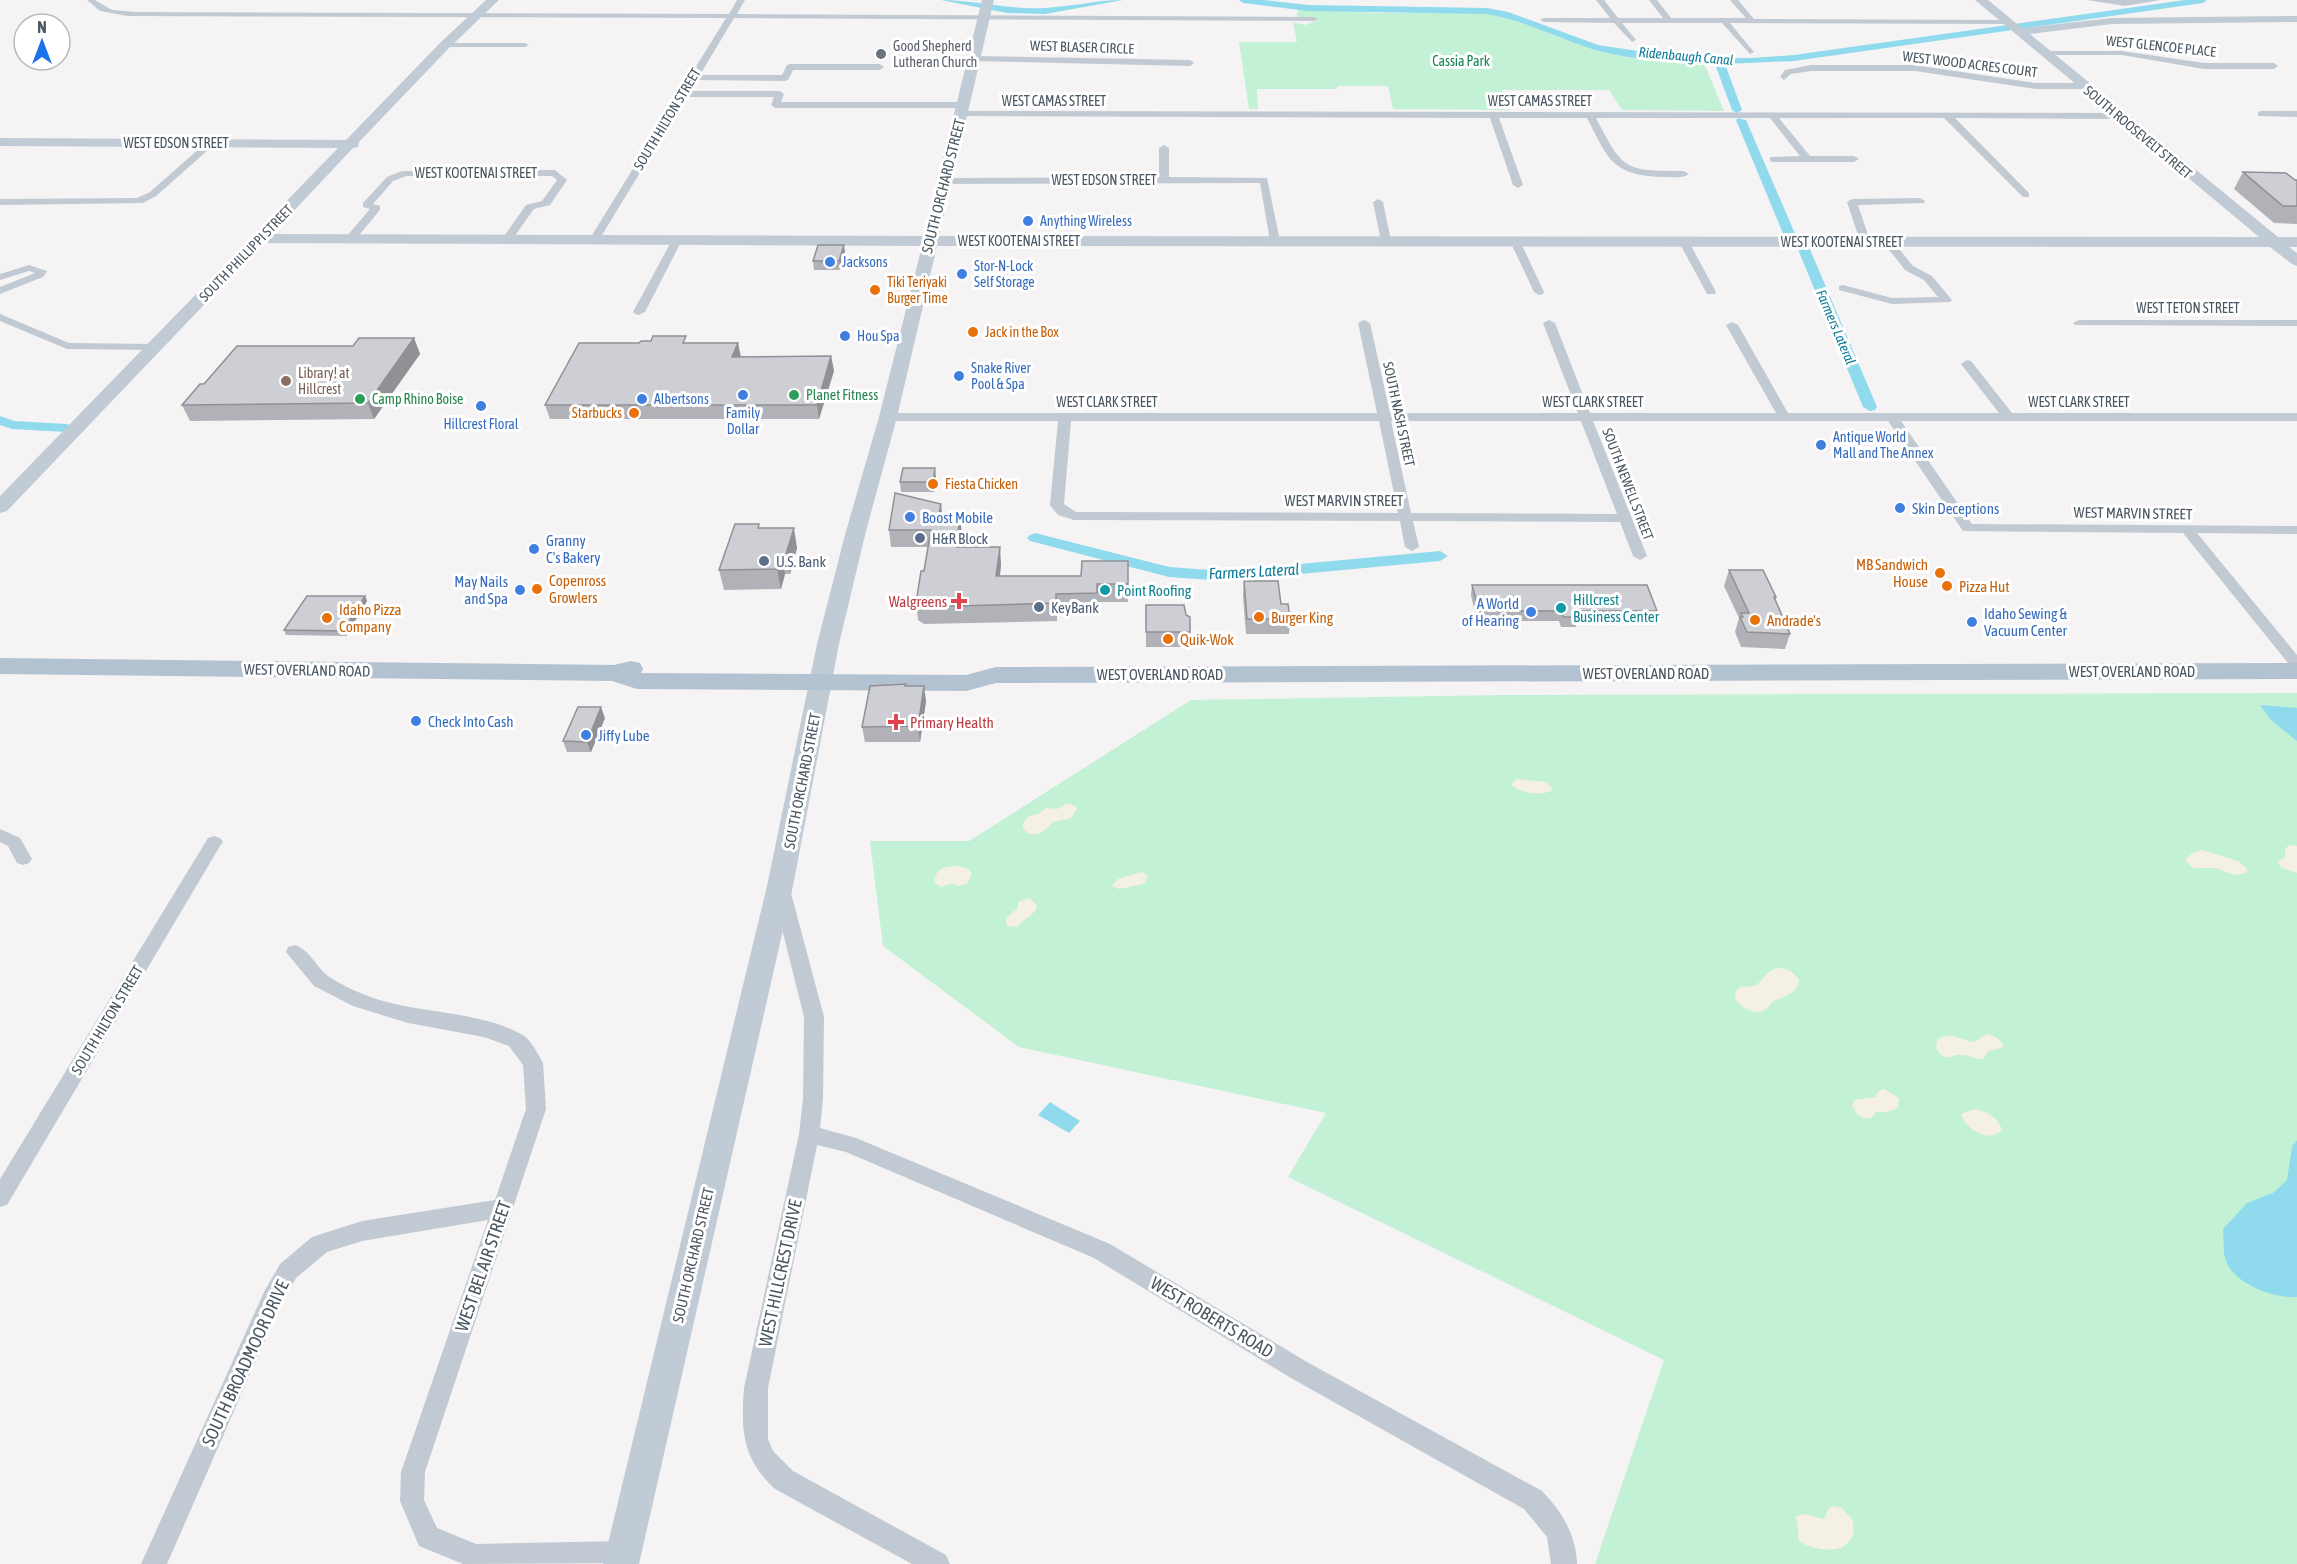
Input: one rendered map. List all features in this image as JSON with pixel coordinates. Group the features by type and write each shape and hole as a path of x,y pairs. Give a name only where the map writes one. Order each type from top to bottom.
{"main road":[{"name":"WEST OVERLAND ROAD","path":"0,666 614,673 637,681 822,675 966,683 996,675 2297,671"}],"street":[{"path":"91,0 94,5 109,12 227,15 731,15 986,9 1314,19"},
{"name":"SOUTH PHILLIPPI STREET","path":"0,507 353,144 446,45 493,0"},
{"name":"SOUTH HILTON STREET","path":"594,240 741,0"},
{"path":"1600,0 1613,21 1621,24 1632,40"},
{"path":"1653,0 1669,21"},
{"path":"1734,0 1752,21"},
{"name":"SOUTH ROOSEVELT STREET","path":"1981,0 2297,261"},
{"path":"2004,0 2017,0"},
{"path":"2091,0 2125,4 2157,0"},
{"path":"227,15 240,5"},
{"path":"109,12 117,6"},
{"path":"356,15 365,8"},
{"path":"577,15 584,8"},
{"name":"SOUTH ORCHARD STREET","path":"622,1559 780,886 822,675 848,560 888,417 986,9"},
{"path":"1544,20 1752,21 2013,27 2112,21 2297,19"},
{"path":"1724,21 1750,52"},
{"path":"446,45 525,45"},
{"name":"WEST GLENCOE PLACE","path":"2044,53 2122,53 2204,66 2274,66"},
{"name":"WEST BLASER CIRCLE","path":"974,59 1190,63"},
{"path":"692,77 785,78 790,67 880,67"},
{"name":"WEST WOOD ACRES COURT","path":"1784,76 1788,72 1812,68 1915,68 2035,86 2083,86"},
{"name":"WEST CAMAS STREET","path":"682,94 780,94 775,105 962,110 1774,117 2119,116"},
{"path":"2261,114 2297,114"},
{"path":"1493,115 1518,185"},
{"path":"1590,115 1614,159 1628,168 1658,174 1684,174"},
{"path":"1946,116 2026,195"},
{"path":"1774,117 1807,159"},
{"name":"WEST EDSON STREET","path":"0,142 353,144"},
{"path":"0,202 139,201 153,194 211,143"},
{"path":"1164,148 1164,180"},
{"path":"1773,159 1854,159"},
{"name":"WEST KOOTENAI STREET","path":"351,238 376,208 367,205 390,178 405,173 555,173 562,180 546,203 530,207 507,239"},
{"name":"WEST EDSON STREET","path":"944,180 1263,180 1275,241"},
{"path":"1868,242 1863,235 1852,202 1920,201"},
{"path":"1378,202 1386,241"},
{"name":"WEST KOOTENAI STREET","path":"261,238 2297,242"},
{"path":"639,312 677,240"},
{"path":"1515,241 1539,292"},
{"path":"1684,242 1711,291"},
{"path":"1843,288 1892,301 1946,300 1928,278 1909,268 1888,242"},
{"path":"0,277 29,268 42,271 39,275 0,291"},
{"path":"0,317 67,346 155,347"},
{"name":"SOUTH NASH STREET","path":"1364,323 1412,547"},
{"name":"SOUTH NEWELL STREET","path":"1549,323 1640,556"},
{"name":"WEST TETON STREET","path":"2079,323 2297,323"},
{"path":"1732,325 1784,417"},
{"path":"1967,364 2008,417"},
{"name":"WEST CLARK STREET","path":"888,417 2297,417"},
{"name":"WEST MARVIN STREET","path":"1065,417 1057,505 1063,512 1074,516 1625,518"},
{"name":"WEST MARVIN STREET","path":"1892,417 1968,528 2297,530"},
{"path":"2187,530 2297,665"},
{"path":"0,835 14,842 23,859"},
{"name":"SOUTH HILTON STREET","path":"0,1198 214,842"},
{"name":"WEST HILLCREST DRIVE","path":"780,886 814,1017 813,1099 809,1134 756,1388 753,1419 757,1444 767,1466 784,1480 937,1564"},
{"name":"WEST BEL AIR STREET","path":"295,952 321,981 360,1001 408,1015 485,1029 516,1040 534,1064 536,1109 413,1472 412,1501 428,1537 476,1557 622,1559"},
{"name":"WEST ROBERTS ROAD","path":"809,1134 849,1143 1102,1251 1299,1370 1533,1500 1553,1520 1565,1549 1564,1564"},
{"name":"SOUTH BROADMOOR DRIVE","path":"154,1564 272,1299 288,1271 320,1244 362,1231 502,1208"}],"green space":[{"name":"Cassia Park","path":"1298,8 1375,13 1489,13 1619,55 1703,61 1724,111 1622,110 1609,90 1501,90 1509,110 1393,109 1388,86 1337,86 1337,89 1257,89 1258,109 1249,109 1239,42 1297,42 1293,22 1305,25 1316,21 1297,17"},
{"path":"2297,693 2297,1564 1595,1564 1664,1360 1288,1177 1326,1113 1019,1047 883,946 870,841 969,841 1191,700 1502,695"}],"sand":[{"path":"1517,779 1546,782 1552,788 1547,793 1518,790 1511,784"},
{"path":"1066,804 1077,808 1071,818 1053,822 1038,834 1029,834 1023,829 1023,823 1029,816 1039,814 1046,808 1057,809"},
{"path":"2289,845 2297,846 2297,873 2282,868 2277,862 2285,857 2285,849"},
{"path":"2202,850 2238,861 2248,870 2246,873 2234,875 2216,868 2194,868 2186,862 2186,859 2194,852"},
{"path":"957,866 967,868 972,874 967,884 958,886 953,883 941,887 935,883 938,871"},
{"path":"1142,872 1148,876 1144,884 1119,889 1112,886 1118,879"},
{"path":"1030,898 1037,906 1033,913 1017,927 1007,926 1006,920 1018,908 1018,902"},
{"path":"1777,968 1790,971 1799,980 1793,991 1759,1012 1747,1009 1736,1001 1735,992 1740,987 1756,986 1770,971"},
{"path":"1988,1034 1996,1037 2003,1044 2002,1048 1988,1051 1983,1059 1963,1055 1946,1057 1936,1048 1937,1040 1942,1037 1951,1036 1974,1042"},
{"path":"1884,1089 1899,1098 1898,1108 1887,1112 1876,1112 1871,1118 1866,1119 1858,1115 1852,1106 1855,1100 1875,1097 1880,1090"},
{"path":"1974,1109 1991,1115 2002,1129 1992,1136 1973,1130 1963,1120 1961,1114"},
{"path":"1833,1506 1842,1508 1852,1519 1851,1540 1837,1549 1828,1550 1808,1546 1799,1541 1796,1516 1805,1514 1824,1519 1829,1508"}],"water":[{"path":"2260,705 2297,708 2297,741 2271,720"},
{"path":"1050,1102 1080,1121 1069,1133 1038,1115"},
{"path":"2297,1140 2297,1297 2288,1297 2255,1288 2236,1275 2225,1258 2223,1229 2247,1203 2273,1193 2287,1180 2292,1147"}],"building":[{"path":"2243,172 2286,173 2297,180 2297,206 2283,206"},
{"path":"818,245 844,245 839,261 813,261"},
{"path":"653,336 686,336 683,343 738,343 732,357 831,356 817,405 545,405 579,343 639,343 651,341"},
{"path":"359,338 414,338 368,403 182,405 237,346 353,346"},
{"path":"903,468 935,468 933,482 900,482"},
{"path":"895,493 941,504 938,518 960,517 956,547 1000,547 996,576 1081,576 1082,561 1128,561 1128,584 1097,584 1097,593 1056,594 1056,603 921,607 916,603 931,530 889,530"},
{"path":"735,524 759,524 758,528 794,528 786,554 781,554 777,569 719,570"},
{"path":"1729,570 1763,570 1790,634 1747,632 1740,617 1743,617 1741,613 1749,613"},
{"path":"1244,581 1278,581 1281,604 1288,604 1290,619 1247,619"},
{"name":"Hillcrest Business Center","path":"1472,585 1647,585 1657,611 1576,611 1578,617 1563,617 1562,611 1479,611"},
{"name":"Idaho Pizza Company","path":"307,596 365,596 343,631 284,630"},
{"path":"1146,605 1184,605 1186,615 1190,617 1190,632 1146,632"},
{"path":"906,684 905,686 924,686 918,726 862,727 870,686"},
{"path":"578,707 601,707 587,742 563,741"}],"waterway":[{"name":"Ridenbaugh Canal","path":"945,0 1007,10 1045,11 1119,0"},
{"name":"Ridenbaugh Canal","path":"1243,0 1308,8 1487,11 1505,14 1596,47 1638,54 1719,61"},
{"name":"Ridenbaugh Canal","path":"1719,61 1794,58 2203,0"},
{"name":"Farmers Lateral","path":"1719,61 1737,110"},
{"name":"Farmers Lateral","path":"1741,120 1790,236"},
{"name":"Farmers Lateral","path":"1803,247 1870,407"},
{"name":"Farmers Lateral","path":"0,420 12,425 67,428"},
{"name":"Farmers Lateral","path":"1035,538 1169,572 1224,576 1440,556"}],"place":[{"name":"Good Shepherd Lutheran Church","path":"881,54"},
{"name":"Anything Wireless","path":"1028,221"},
{"name":"Jacksons","path":"830,262"},
{"name":"Stor-N-Lock Self Storage","path":"962,274"},
{"name":"Tiki Teriyaki Burger Time","path":"875,290"},
{"name":"Jack in the Box","path":"973,332"},
{"name":"Hou Spa","path":"845,336"},
{"name":"Snake River Pool & Spa","path":"959,376"},
{"name":"Library! at Hillcrest","path":"286,381"},
{"name":"Family Dollar","path":"743,395"},
{"name":"Planet Fitness","path":"794,395"},
{"name":"Camp Rhino Boise","path":"360,399"},
{"name":"Albertsons","path":"642,399"},
{"name":"Hillcrest Floral","path":"481,406"},
{"name":"Starbucks","path":"634,413"},
{"name":"Antique World Mall and The Annex","path":"1821,445"},
{"name":"Fiesta Chicken","path":"933,484"},
{"name":"Skin Deceptions","path":"1900,508"},
{"name":"Boost Mobile","path":"910,517"},
{"name":"H&R Block","path":"920,538"},
{"name":"Granny C's Bakery","path":"534,549"},
{"name":"U.S. Bank","path":"764,561"},
{"name":"MB Sandwich House","path":"1940,573"},
{"name":"Pizza Hut","path":"1947,586"},
{"name":"Copenross Growlers","path":"537,589"},
{"name":"May Nails and Spa","path":"520,590"},
{"name":"Point Roofing","path":"1105,590"},
{"name":"Walgreens","path":"959,601"},
{"name":"KeyBank","path":"1039,607"},
{"name":"Hillcrest Business Center","path":"1561,608"},
{"name":"A World of Hearing","path":"1531,612"},
{"name":"Burger King","path":"1259,617"},
{"name":"Idaho Pizza Company","path":"327,618"},
{"name":"Andrade's","path":"1755,620"},
{"name":"Idaho Sewing & Vacuum Center","path":"1972,622"},
{"name":"Quik-Wok","path":"1168,639"},
{"name":"Check Into Cash","path":"416,721"},
{"name":"Primary Health","path":"896,722"},
{"name":"Jiffy Lube","path":"586,735"}]}
